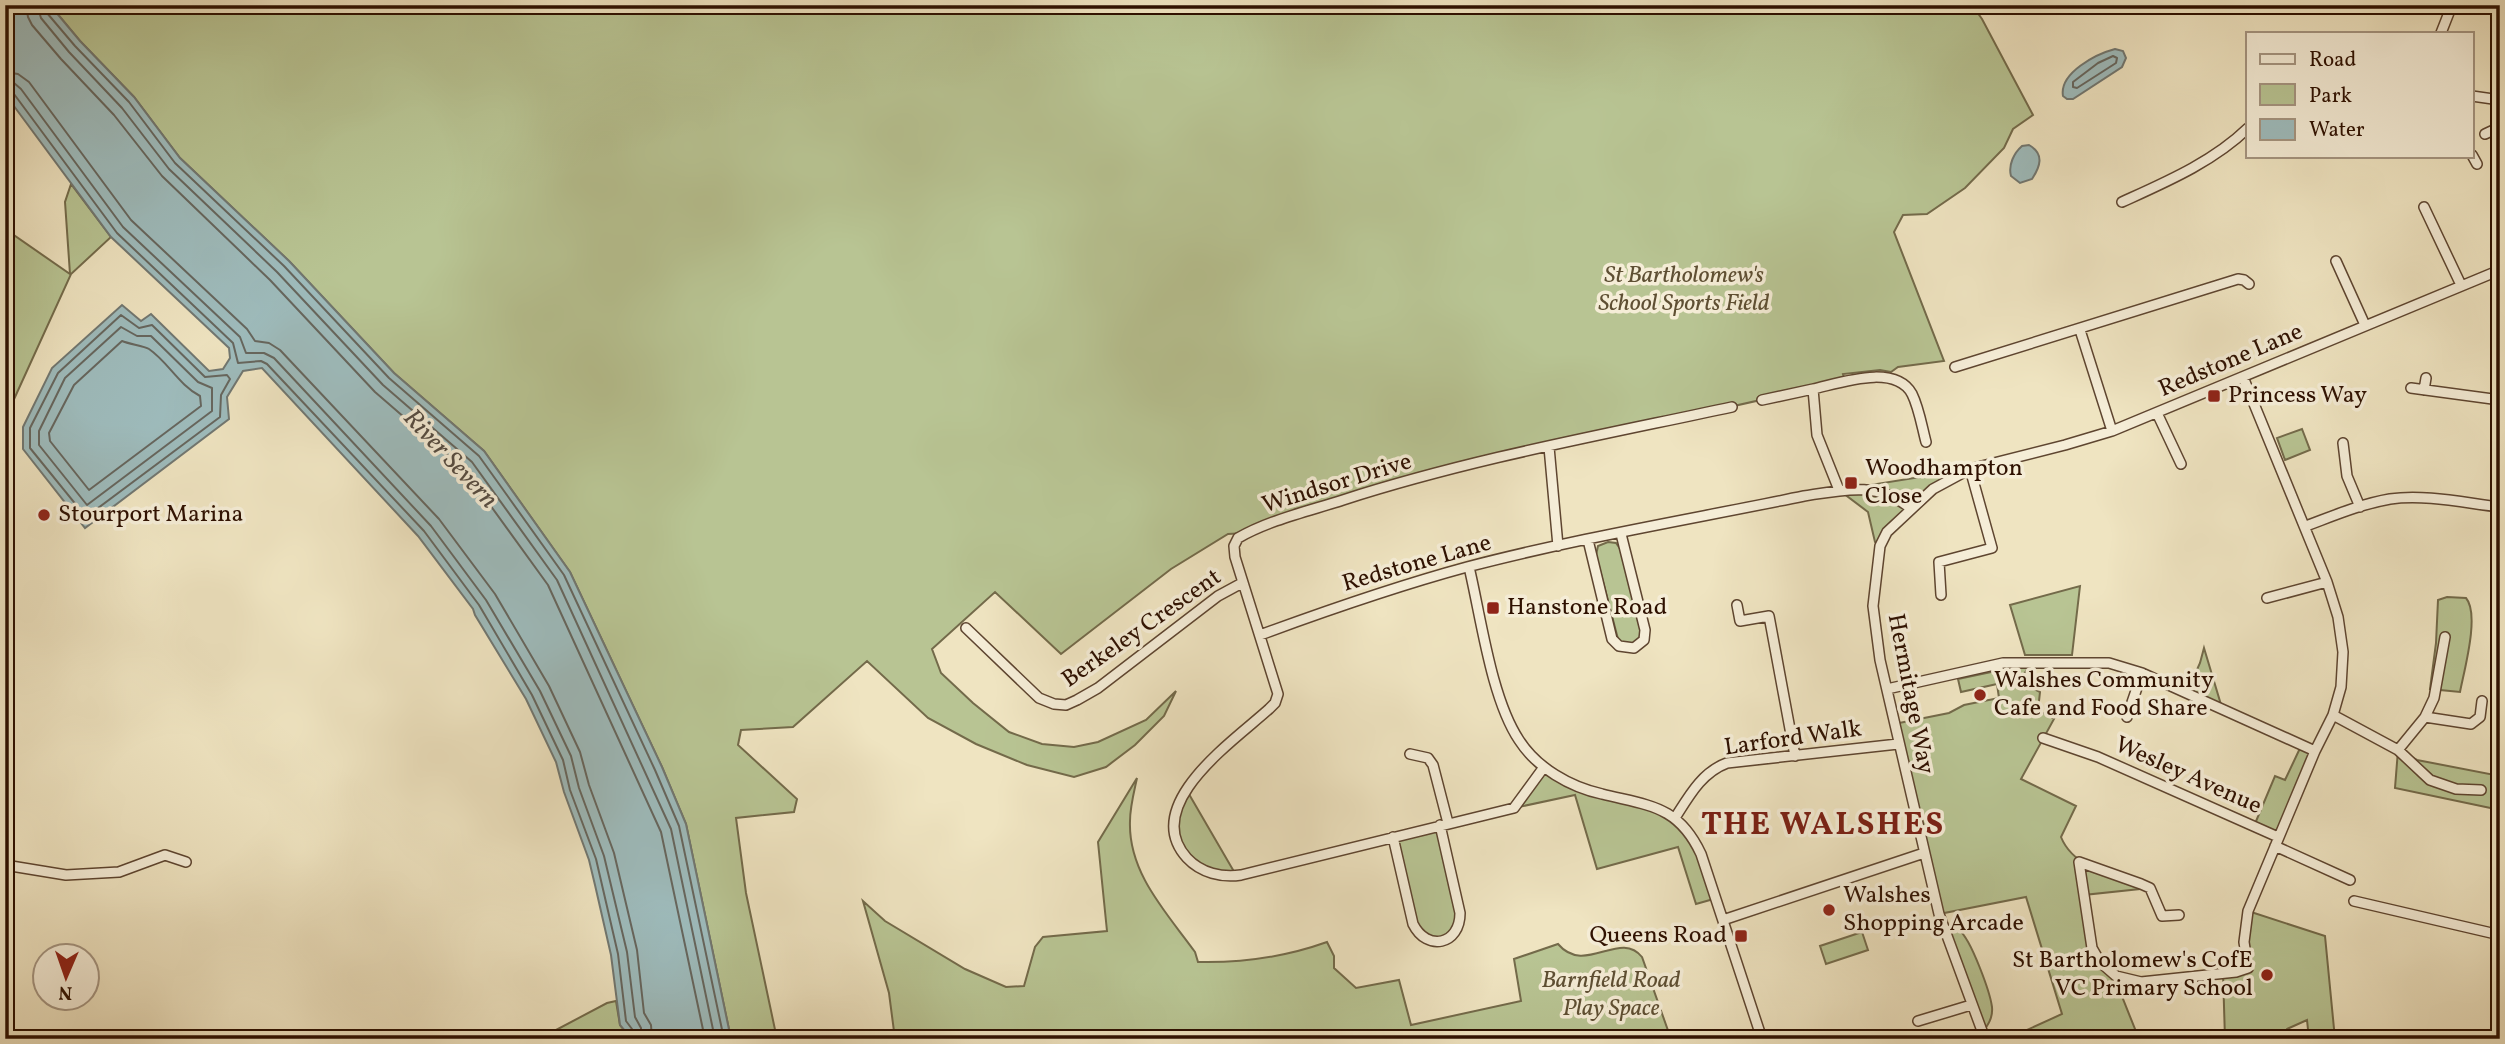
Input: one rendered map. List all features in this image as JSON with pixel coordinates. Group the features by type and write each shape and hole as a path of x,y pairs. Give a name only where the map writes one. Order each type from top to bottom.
{"street":[{"path":"2441,32 2452,5"},
{"path":"2474,100 2500,100"},
{"path":"2485,134 2500,127"},
{"path":"2122,202 2172,180 2230,145 2246,130"},
{"path":"2474,158 2477,164"},
{"path":"2424,207 2461,285"},
{"path":"2336,261 2365,325"},
{"name":"Redstone Lane","path":"1970,468 2066,446 2112,431 2500,270"},
{"path":"1955,366 2080,330 2238,279 2249,284"},
{"path":"2080,330 2112,431"},
{"path":"2179,915 2162,916 2150,888 2079,862 2092,948 2100,962 2116,976 2141,982 2236,972 2248,968 2244,942 2248,911 2315,751 2333,715 2341,687 2343,652 2338,617 2306,526 2244,377"},
{"path":"1762,400 1861,378 1894,378 1906,385 1913,396 1926,442"},
{"path":"2424,390 2426,378"},
{"path":"1813,388 1817,435 1839,490"},
{"path":"2411,388 2500,400"},
{"name":"Windsor Drive","path":"1393,837 1237,876 1208,872 1186,857 1174,832 1175,817 1186,789 1200,772 1269,709 1278,694 1235,557 1234,545 1238,538 1383,487 1732,407"},
{"path":"2157,413 2181,464"},
{"path":"2343,443 2347,476 2360,507"},
{"path":"1549,447 1558,546"},
{"path":"1941,595 1939,562 1992,548 1970,468"},
{"name":"Hermitage Way","path":"1970,468 1933,489 1910,508 1882,540 1873,606 1898,744 1939,914 1984,1039"},
{"name":"Redstone Lane","path":"1260,635 1379,593 1469,567 1558,546 1839,490 1875,490 1901,500 1910,508"},
{"path":"2306,526 2392,499 2500,508"},
{"path":"1588,540 1612,639 1619,646 1634,648 1644,640 1645,630 1621,534"},
{"path":"1469,567 1500,703 1518,740 1544,767 1576,786 1603,795 1642,802 1675,818 1687,829 1701,854 1762,1039"},
{"path":"2267,598 2327,582"},
{"name":"Berkeley Crescent","path":"966,628 1039,698 1066,705 1098,688 1218,596 1242,583"},
{"path":"1737,604 1740,621 1769,616 1794,756"},
{"path":"2398,750 2425,717 2434,698 2445,637"},
{"path":"1887,689 2003,663 2109,663 2142,673 2315,751"},
{"path":"2127,717 2142,673"},
{"path":"2425,717 2471,724 2480,718 2482,701"},
{"path":"2333,715 2398,750 2430,780 2456,789 2481,790"},
{"name":"Wesley Avenue","path":"2043,738 2098,757 2276,841 2350,880"},
{"name":"Larford Walk","path":"1675,818 1698,784 1719,766 1739,760 1898,744"},
{"path":"1410,754 1428,758 1433,765 1444,824 1460,913 1460,924 1454,935 1443,941 1430,941 1419,936 1413,924 1393,837 1444,824 1514,808 1544,767"},
{"path":"1723,920 1924,853"},
{"path":"5,865 66,875 119,872 165,855 186,862"},
{"path":"2354,901 2500,935"},
{"path":"1918,1021 1971,1005"}],"green space":[{"name":"St Bartholomew's School Sports Field","path":"50,5 1972,5 2033,115 2013,129 2004,148 1965,188 1927,214 1903,215 1894,232 1944,361 1898,367 1891,372 1880,370 1843,374 1845,381 1445,471 1246,533 1228,534 1171,569 1061,654 995,592 932,649 941,673 973,703 1009,732 1042,744 1074,747 1098,742 1146,720 1176,691 1164,716 1135,745 1106,767 1074,777 1027,765 976,744 928,718 867,661 793,727 741,730 738,745 797,799 794,812 736,818 746,893 777,1039 731,1039 686,824 570,572 484,451 394,373 289,261 180,158 134,97 80,41"},
{"path":"71,184 111,237 71,274 5,419 5,229 70,274 65,202"},
{"path":"2302,429 2310,450 2285,460 2277,438"},
{"path":"1970,469 1933,489 1880,546 1875,542 1868,512 1839,490"},
{"path":"1608,542 1616,543 1621,550 1641,631 1639,640 1631,645 1622,644 1618,639 1596,555 1598,546"},
{"path":"2080,586 2072,655 2025,655 2010,605"},
{"path":"2447,597 2466,598 2472,616 2470,643 2460,692 2430,689 2438,600"},
{"path":"2204,648 2222,708 2187,692"},
{"path":"2029,667 2019,681 2040,692 2038,710 2054,719 2021,779 2076,806 2061,837 2076,857 2099,871 2150,888 2084,895 2092,948 2117,984 2139,1039 2007,1039 2062,1014 2026,897 1939,914 1894,724 1949,713 1964,705 1999,698 1997,684 1961,692 1958,679"},
{"path":"2302,744 2315,751 2278,837 2254,826 2275,776 2285,780"},
{"path":"2398,750 2417,760 2500,776 2500,810 2395,788"},
{"path":"1544,767 1560,778 1642,802 1687,829 1717,898 1696,904 1678,847 1597,869 1575,795 1514,808"},
{"name":"Barnfield Road Play Space","path":"1137,778 1130,821 1135,858 1151,891 1195,952 1198,962 1263,958 1327,942 1334,956 1334,968 1356,988 1399,980 1411,1025 1521,1001 1514,959 1558,944 1568,953 1579,956 1623,948 1633,950 1642,957 1671,1039 895,1039 889,993 863,901 885,921 965,969 1006,987 1024,986 1035,947 1043,937 1107,931 1098,842"},
{"path":"1186,789 1236,875 1208,872 1179,845 1175,817"},
{"path":"1440,825 1460,924 1443,941 1419,936 1393,837"},
{"name":"St Bartholomew's CofE VC Primary School","path":"2248,911 2325,936 2335,1039 2309,1039 2307,1020 2287,1029 2288,1039 2225,1039 2223,973 2248,968"},
{"path":"1943,925 1956,928 1964,935 1984,978 1992,1011 1990,1021 1982,1033"},
{"path":"1862,932 1868,950 1826,964 1820,946"},
{"path":"616,1001 620,1025 626,1032 626,1039 539,1039 607,1003"}],"water":[{"name":"River Severn","path":"5,5 50,5 80,41 134,97 180,158 289,261 394,373 484,451 570,572 686,824 731,1039 626,1039 626,1032 620,1025 611,955 589,860 556,762 526,699 473,609 418,536 262,368 243,371 227,397 229,419 85,528 23,449 23,427 52,368 122,305 141,321 151,314 209,371 223,369 230,358 229,348 111,237 5,94"},
{"path":"2115,49 2123,51 2126,58 2122,67 2073,99 2063,96 2063,88 2073,72 2098,55"},
{"path":"2029,145 2037,152 2040,161 2032,179 2020,183 2011,176 2011,164 2019,149"}],"place":[{"name":"Princess Way","path":"2214,396"},
{"name":"Woodhampton Close","path":"1851,483"},
{"name":"Stourport Marina","path":"44,515"},
{"name":"Hanstone Road","path":"1493,608"},
{"name":"Walshes Community Cafe and Food Share","path":"1980,695"},
{"name":"Walshes Shopping Arcade","path":"1829,910"},
{"name":"Queens Road","path":"1741,936"},
{"name":"St Bartholomew's CofE VC Primary School","path":"2267,975"}],"district":[{"name":"THE WALSHES","path":"1823,826"}]}
